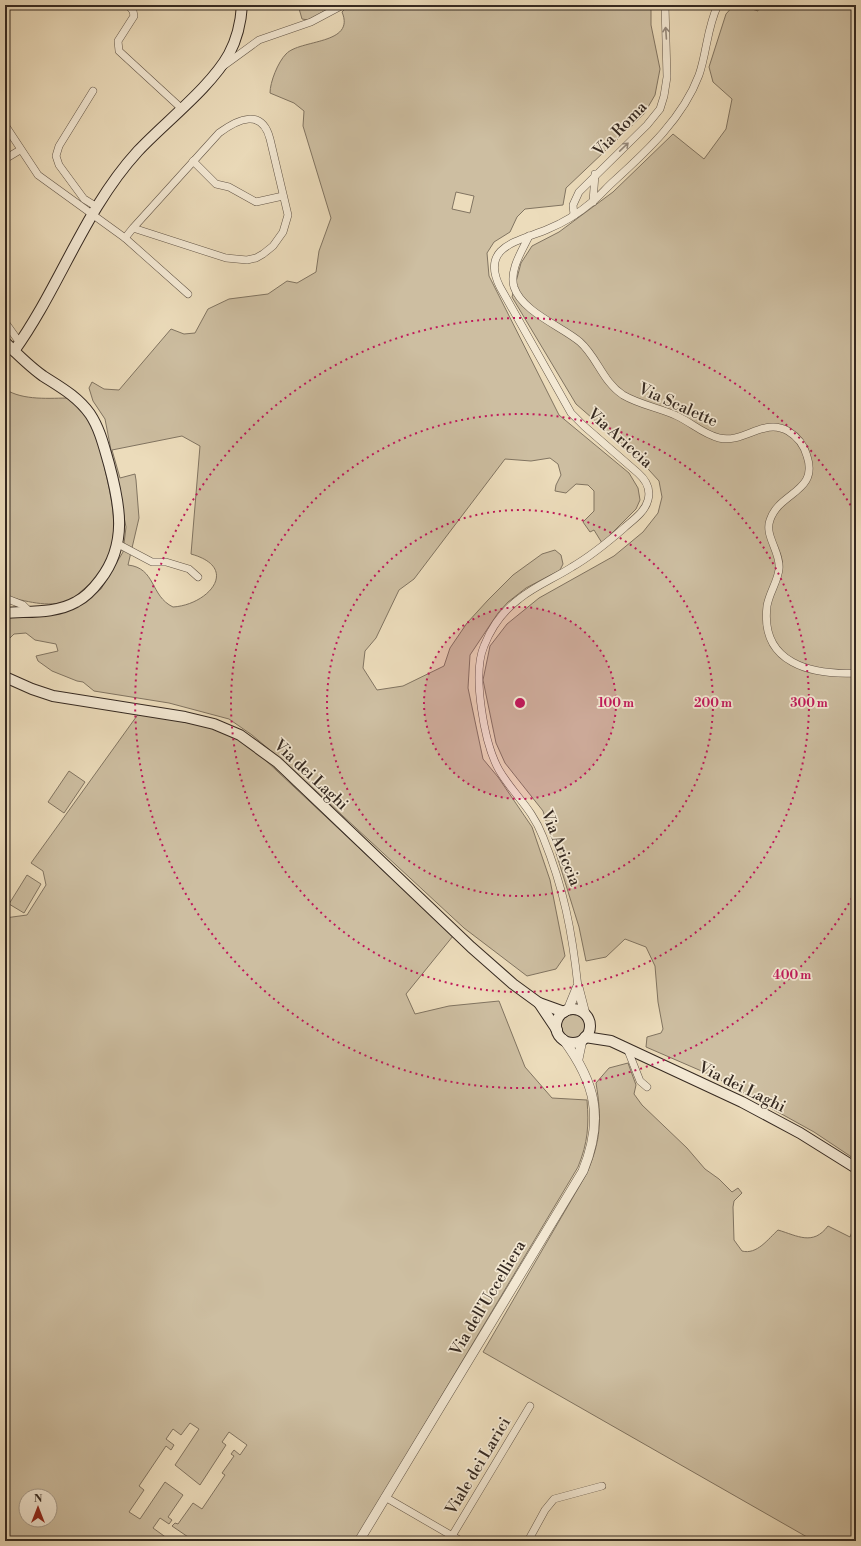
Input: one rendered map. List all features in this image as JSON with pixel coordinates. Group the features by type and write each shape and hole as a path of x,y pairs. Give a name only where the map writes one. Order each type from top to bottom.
{"main road":[{"path":"17,347 55,284 95,210 116,179 137,152 216,72 228,56 235,40 240,22 242,5"},
{"path":"5,342 17,347 36,370 76,398 95,422 103,442 114,486 119,521 118,544 114,558 109,568 92,590 82,599 59,608 29,612 5,613"},
{"name":"Via dei Laghi","path":"5,677 32,689 53,696 185,717 221,726 244,737 282,766 492,966 540,1004 566,1011"},
{"name":"Via dei Laghi","path":"540,1004 557,1030"},
{"path":"576,1010 587,1017 590,1029 584,1039 572,1042 563,1039 557,1030 558,1018 566,1011 576,1010"},
{"name":"Via dei Laghi","path":"587,1017 611,1041"},
{"name":"Via dei Laghi","path":"584,1039 611,1041 628,1048 774,1119 856,1168"}],"street":[{"path":"128,5 134,11 134,16 118,41 119,51 181,108"},
{"path":"216,72 259,40 311,22 344,5"},
{"name":"Via Roma","path":"574,215 573,204 576,196 595,174 647,125 658,112 662,103 667,72 665,5"},
{"name":"Via Ariccia","path":"587,1017 578,987 570,920 562,890 544,838 529,809 500,772 491,750 480,690 479,664 486,642 507,609 523,596 579,563 608,542 641,512 647,502 649,493 647,484 638,473 584,426 568,409 497,282 495,266 499,252 511,242 552,227 574,215 593,202 654,142 688,99 701,68 711,20 718,5"},
{"path":"93,91 59,146 56,156 59,165 84,199 188,294"},
{"path":"125,238 133,228 193,161 222,130 239,120 247,118 262,124 269,136 288,215 283,232 273,246 256,258 246,260 226,258 133,228"},
{"path":"5,125 20,150 38,175 95,210"},
{"path":"5,159 20,150"},
{"path":"193,161 216,184 229,187 256,202 283,196"},
{"path":"595,174 601,182 612,183"},
{"path":"593,202 595,174"},
{"name":"Via Scalette","path":"529,236 514,274 514,284 517,292 546,321 581,343 608,380 620,393 634,400 678,416 703,432 720,438 736,438 773,426 786,430 800,440 809,462 809,476 802,486 777,508 769,522 770,535 779,566 767,605 769,631 781,653 796,665 816,671 856,674"},
{"path":"5,322 17,347"},
{"path":"118,544 152,562 166,562 189,568 198,578"},
{"path":"5,598 23,605 29,612"},
{"path":"566,1011 578,987"},
{"name":"Via dell'Uccelliera","path":"360,1541 385,1496 583,1170 592,1149 595,1127 594,1099 578,1059 563,1039"},
{"path":"578,1059 584,1039"},
{"path":"628,1048 640,1081 647,1087"},
{"name":"Viale dei Larici","path":"451,1538 530,1406"},
{"path":"528,1541 545,1510 554,1499 602,1486"},
{"path":"385,1496 451,1538 461,1541"}],"shaded area":[{"path":"298,5 336,5 308,20 302,19"},
{"path":"349,5 651,5 651,25 660,69 655,95 644,114 566,188 563,205 525,209 517,217 510,232 494,242 487,253 489,276 559,415 629,473 638,488 640,500 636,509 602,543 594,530 590,532 583,522 594,511 594,491 588,485 576,484 566,493 555,491 561,475 558,464 550,458 531,461 505,459 414,579 399,590 376,638 365,651 363,668 377,690 403,686 444,666 450,648 467,623 513,575 542,554 555,550 561,555 563,564 560,570 526,588 508,602 498,613 470,655 468,688 483,759 498,777 532,827 550,880 565,956 556,969 527,976 464,928 289,766 252,735 229,719 169,703 94,691 83,682 52,671 38,661 36,656 58,651 56,644 35,640 26,633 14,634 5,643 5,617 82,603 101,589 123,552 126,527 105,419 93,401 89,388 92,382 104,389 119,390 171,329 184,334 195,333 208,309 229,299 268,294 287,281 297,283 316,272 319,251 331,218 303,126 304,111 294,103 270,93 270,88 277,67 286,54 293,49 334,36 341,30 344,23 342,12","holes":["456,192 474,196 470,213 452,209","182,436 200,446 191,554 206,560 214,568 217,576 214,585 198,600 186,605 173,607 160,596 144,571 137,567 128,565 139,518 136,480 135,474 120,478 112,450"]},
{"path":"734,5 740,5 758,11 758,5 856,5 856,1160 814,1132 713,1076 646,1047 647,1037 661,1033 663,1029 658,1002 655,966 646,947 625,939 606,957 586,961 579,927 543,811 505,763 496,743 483,680 490,646 507,624 539,598 614,556 643,532 658,513 662,497 659,481 639,459 576,404 512,297 521,263 532,246 559,232 613,192 673,134 704,159 726,129 732,99 713,82 709,67 726,14"},
{"path":"5,389 12,393 28,397 71,398 88,416 94,427 100,446 113,515 114,531 112,546 107,561 98,575 77,595 68,601 45,604 28,602 5,596"},
{"path":"139,713 219,729 240,739 261,756 453,936 406,994 415,1014 449,1006 499,1001 525,1067 552,1098 587,1100 587,1134 584,1150 578,1167 355,1541 189,1541 191,1539 172,1526 175,1523 178,1524 193,1503 202,1509 225,1475 222,1473 234,1456 231,1454 234,1450 240,1455 247,1445 229,1432 222,1442 226,1445 200,1485 175,1465 199,1429 190,1423 181,1435 173,1429 166,1439 174,1445 171,1450 166,1446 139,1486 144,1490 129,1512 140,1519 165,1482 183,1495 168,1517 172,1520 169,1524 160,1518 153,1528 171,1541 5,1541 5,918 27,915 46,885 43,871 31,863"},
{"path":"69,771 85,782 64,813 48,802"},
{"path":"27,875 41,884 24,913 9,904"},
{"path":"573,1013 582,1017 586,1026 582,1035 573,1039 564,1035 560,1026 564,1017"},
{"path":"628,1063 636,1085 634,1094 642,1105 687,1148 705,1169 719,1179 732,1192 738,1188 742,1193 734,1201 733,1207 734,1240 742,1251 753,1251 766,1242 778,1230 799,1237 811,1238 817,1236 828,1226 850,1237 856,1221 856,1541 814,1541 483,1352 587,1173 598,1140 599,1108 596,1083 609,1068"}]}
